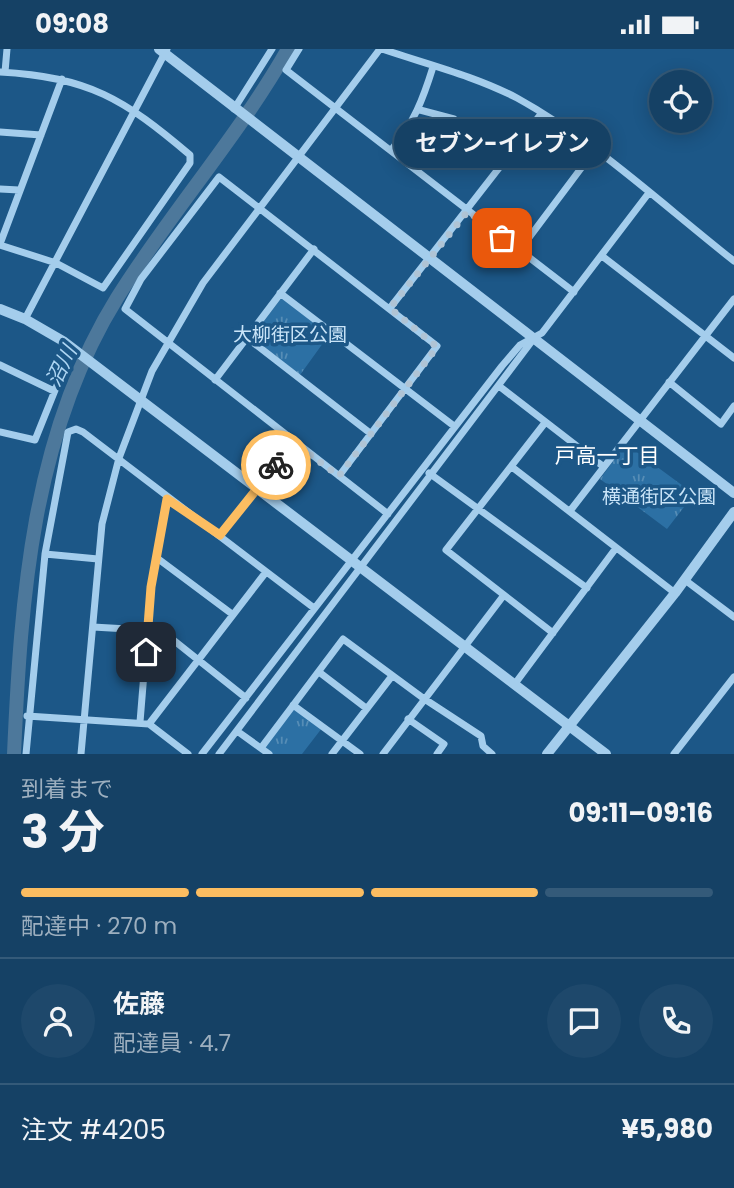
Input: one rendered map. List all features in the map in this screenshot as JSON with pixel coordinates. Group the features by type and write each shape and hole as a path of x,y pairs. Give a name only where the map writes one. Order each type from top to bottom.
{"street":[{"path":"7,49 3,72 62,79 106,93 134,110 190,155 190,163 103,288 56,263 0,245 62,79"},
{"path":"236,111 272,49"},
{"path":"299,49 286,70 392,149 574,292"},
{"path":"81,754 102,524 119,458 141,399 167,342 203,283 381,49 488,85 541,114 594,151 734,261"},
{"path":"25,319 164,51 248,121 734,493"},
{"path":"392,149 420,110 433,67"},
{"path":"420,110 454,119 506,160"},
{"path":"390,308 431,260 541,114"},
{"path":"0,132 41,135"},
{"path":"519,251 594,151"},
{"path":"339,476 437,347 219,177 141,279 125,309 293,442 388,514"},
{"path":"0,189 19,190"},
{"path":"202,754 454,426 520,345 542,333 649,194"},
{"path":"215,380 314,249"},
{"path":"602,255 734,358"},
{"path":"280,293 454,426"},
{"path":"570,511 734,299"},
{"path":"0,309 25,319 72,348 606,754"},
{"path":"246,337 370,433"},
{"path":"219,754 532,340"},
{"path":"0,432 35,440 72,348"},
{"path":"0,365 54,391"},
{"path":"669,382 721,424 734,406"},
{"path":"499,386 544,424 604,467"},
{"path":"544,424 446,550 553,633"},
{"path":"26,754 27,716 45,554 68,432 76,429 83,432 119,458 167,499 220,535 314,608"},
{"path":"220,535 293,442"},
{"path":"512,467 675,593"},
{"path":"422,468 587,588"},
{"path":"144,723 148,629 167,499"},
{"path":"547,754 675,593 734,512"},
{"path":"514,685 616,548"},
{"path":"45,554 98,559"},
{"path":"157,558 232,614"},
{"path":"144,723 266,572"},
{"path":"685,580 734,617"},
{"path":"383,754 504,595"},
{"path":"93,627 148,629 170,635 246,698"},
{"path":"261,748 343,639 391,676 481,736 483,746 492,754"},
{"path":"319,672 366,708"},
{"path":"332,754 391,676"},
{"path":"674,754 734,677"},
{"path":"293,705 360,754"},
{"path":"27,716 144,723 188,754"},
{"path":"408,719 444,744 437,754"},
{"path":"237,731 269,754"}],"green space":[{"name":"大柳街区公園","path":"283,296 331,332 300,375 252,337"},
{"name":"横通街区公園","path":"626,444 694,494 667,529 600,479"},
{"path":"294,708 322,728 302,754 272,754 262,746"}],"building":[{"path":"482,239 501,254 494,263 475,248"}],"waterway":[{"name":"沼川","path":"14,754 27,577 49,461 66,405 88,351 117,298 248,113 288,49"}],"way so far":[{"path":"276,465 293,442 339,476 437,347 390,308 468,211 502,238"}],"place":[{"name":"セブン-イレブン","path":"502,238"}],"district":[{"name":"戸高一丁目","path":"607,455"}],"route":[{"path":"146,652 151,587 167,499 220,535 276,465"}]}
